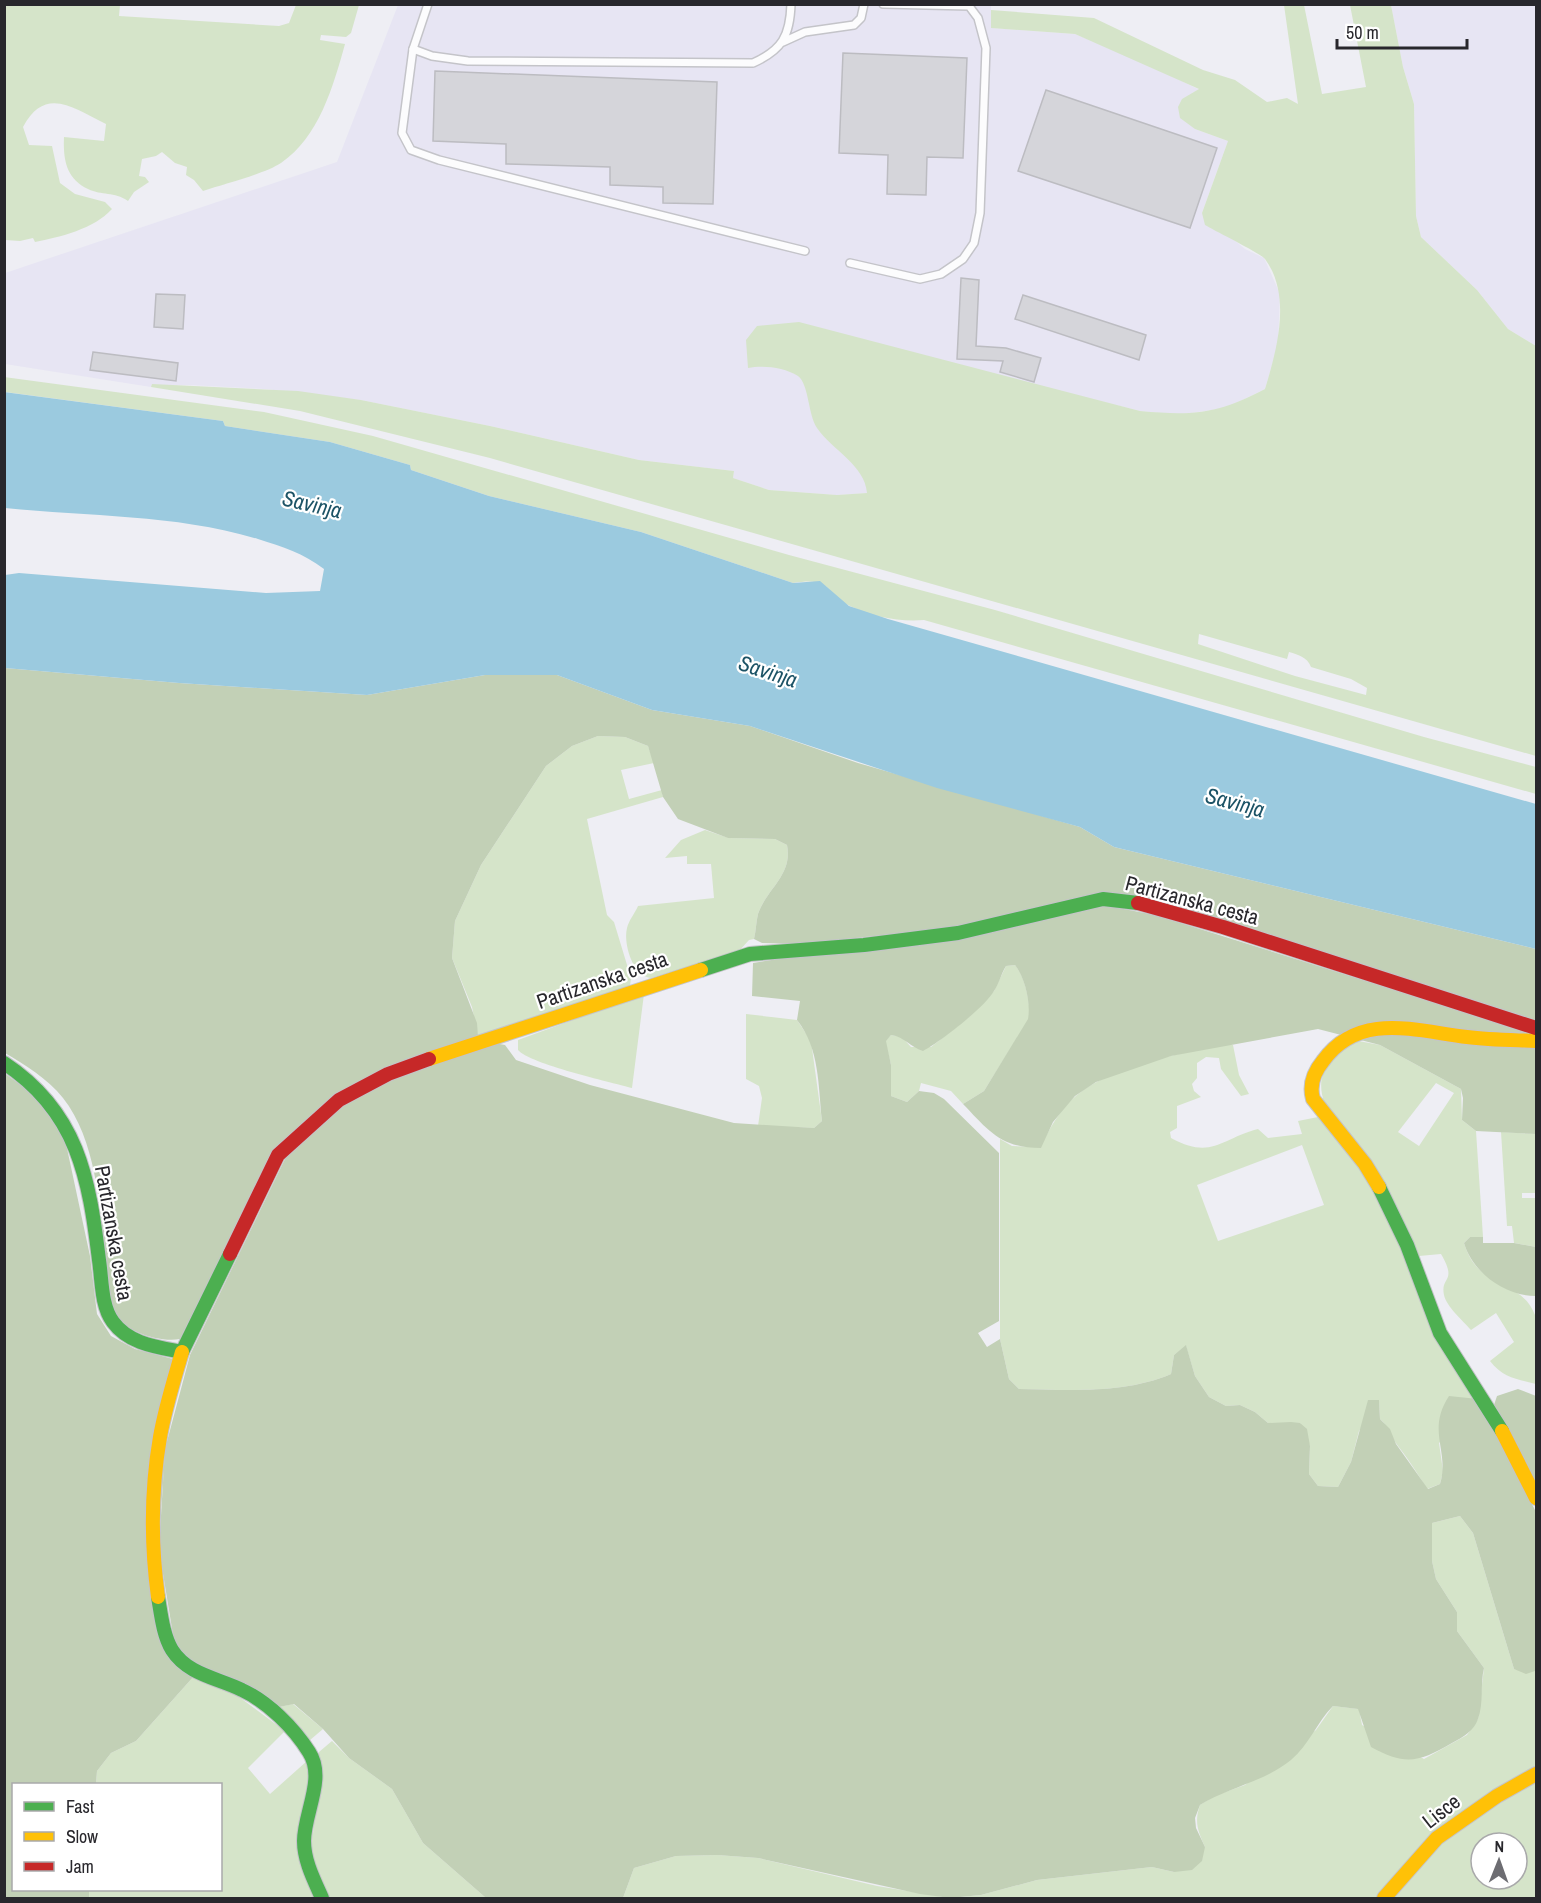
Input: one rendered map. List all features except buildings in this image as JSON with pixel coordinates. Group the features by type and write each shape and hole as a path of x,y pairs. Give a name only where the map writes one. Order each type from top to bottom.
{"street":[{"name":"Partizanska cesta","path":"4,1063 41,1091 70,1133 85,1180 106,1312 116,1331 154,1346 182,1352 279,1155 339,1100 388,1074 425,1060 750,954 864,945 958,933 1103,899 1143,904 1222,927 1536,1028"},
{"path":"1536,1041 1494,1039 1406,1029 1381,1028 1357,1033 1337,1046 1322,1061 1313,1079 1311,1093 1316,1105 1360,1157 1379,1186 1412,1258 1422,1295 1440,1333 1464,1374 1487,1403 1536,1498"},
{"path":"182,1352 158,1448 154,1509 158,1610 172,1654 184,1665 250,1694 272,1712 312,1755 316,1770 304,1824 304,1845 308,1864 322,1899"},
{"name":"Lisce","path":"1384,1899 1437,1838 1497,1796 1536,1774"}],"lane":[{"path":"428,4 413,49 402,132 411,150 439,160 805,251"},
{"path":"413,49 432,56 468,61 753,63 772,54 783,42 791,23 791,4"},
{"path":"783,42 805,32 854,26 861,18 864,4"},
{"path":"850,263 920,279 941,274 963,259 974,243 980,213 986,48 978,18 969,6 883,4"}],"shaded area":[{"path":"398,5 991,5 991,28 1075,34 1153,67 1200,90 1192,93 1195,129 1228,141 1202,213 1245,249 1264,258 1280,294 1278,345 1265,389 1226,408 1177,415 1140,411 1043,387 868,493 837,495 769,490 733,478 734,471 639,460 490,426 361,400 265,389 189,385 152,385 151,387 5,364 5,273 337,162"},
{"path":"1391,5 1536,5 1536,346 1508,329 1477,290 1421,237 1416,216 1414,104 1403,67"}],"green space":[{"path":"5,4 120,5 119,16 279,26 289,23 296,5 359,5 351,33 346,37 321,35 320,40 345,44 329,94 315,125 294,152 281,163 244,179 203,191 194,180 186,175 187,167 175,163 162,152 142,159 139,176 145,177 149,182 134,192 128,201 118,196 93,191 81,185 70,174 65,160 64,137 104,141 106,124 61,104 50,103 41,107 32,114 23,127 29,145 52,146 60,183 75,194 105,202 112,209 86,227 66,235 35,242 33,238 20,241 5,240"},
{"path":"1284,5 1304,5 1322,94 1366,87 1350,5 1391,5 1403,67 1414,104 1416,216 1421,237 1477,290 1508,329 1536,346 1536,756 490,458 300,411 151,387 152,384 298,391 361,400 490,426 639,460 734,471 733,478 769,490 837,495 867,493 865,483 854,466 817,428 802,380 798,376 773,367 748,368 746,340 757,326 799,322 1140,411 1191,413 1219,408 1265,389 1274,357 1280,323 1280,306 1278,289 1265,259 1205,225 1202,213 1228,141 1195,129 1180,118 1178,107 1182,99 1199,89 1075,34 991,28 991,10 1094,18 1203,70 1235,80 1267,102 1287,98 1298,104","holes":["1199,634 1287,659 1289,652 1299,655 1311,667 1351,679 1367,688 1366,695 1295,676 1198,644"]},
{"path":"4,377 264,412 373,436 789,555 995,610 1424,737 1536,767 1536,794 924,620 877,616 850,606 827,587 816,582 793,583 641,532 489,496 411,470 410,465 330,442 225,426 223,421 5,392"},
{"path":"5,668 179,683 367,695 485,675 557,675 652,710 750,726 858,763 1080,827 1114,847 1536,949 1536,1023 1145,897 958,927 800,944 762,943 754,939 758,914 783,873 788,856 787,845 775,839 728,838 678,819 663,797 648,746 625,737 598,736 572,746 546,766 481,865 455,921 452,958 477,1023 478,1036 423,1054 273,1151 180,1339 152,1337 124,1324 113,1310 94,1173 83,1133 74,1115 50,1084 5,1053"},
{"path":"598,736 625,737 648,746 654,763 621,770 629,799 662,790 663,797 587,819 607,915 614,922 631,978 630,986 478,1036 472,1007 452,958 455,921 481,865 546,766 572,746"},
{"path":"705,830 729,838 775,839 787,845 788,856 783,873 758,914 754,939 749,940 739,951 651,978 645,976 634,966 628,951 626,935 628,925 638,906 714,898 711,864 687,864 687,856 665,858 681,840"},
{"path":"1108,906 1155,915 1536,1034 1536,1134 1476,1131 1462,1120 1461,1089 1380,1045 1318,1029 1171,1056 1096,1082 1075,1096 1053,1122 1041,1148 1016,1145 997,1136 963,1104 984,1091 1028,1019 1029,1006 1026,991 1015,965 1006,966 996,988 972,1015 931,1047 923,1051 891,1035 886,1041 891,1065 891,1096 907,1102 919,1091 934,1093 944,1099 999,1153 999,1321 978,1333 987,1347 1000,1339 1009,1379 1019,1389 1096,1389 1135,1385 1171,1374 1174,1355 1186,1345 1195,1376 1209,1397 1226,1406 1240,1405 1255,1412 1268,1423 1300,1423 1307,1429 1310,1446 1309,1474 1318,1486 1338,1487 1351,1462 1368,1400 1379,1400 1380,1419 1390,1429 1396,1444 1428,1489 1440,1484 1442,1461 1439,1420 1442,1408 1449,1396 1478,1399 1536,1512 1536,1668 1535,1671 1526,1674 1514,1669 1473,1533 1460,1516 1432,1523 1432,1561 1436,1579 1457,1612 1457,1631 1484,1668 1480,1713 1474,1727 1468,1733 1421,1758 1403,1759 1371,1747 1358,1709 1333,1706 1303,1747 1281,1768 1200,1805 1195,1818 1196,1828 1205,1847 1202,1861 1192,1870 1174,1872 1152,1867 1037,1880 981,1895 950,1898 920,1894 758,1858 717,1855 676,1856 634,1868 623,1898 486,1898 423,1843 392,1789 349,1758 323,1729 294,1704 274,1708 176,1653 159,1549 165,1449 190,1355 286,1157 343,1106 391,1080 494,1043 505,1045 516,1060 590,1085 734,1123 814,1128 822,1121 817,1068 805,1031 797,1020 800,1001 752,996 753,963"},
{"path":"1015,965 1022,976 1026,990 1029,1019 984,1091 963,1104 951,1091 921,1083 919,1091 907,1102 891,1096 891,1065 885,1041 891,1035 902,1037 911,1047 931,1047 969,1017 994,991 1006,966"},
{"path":"644,994 632,1088 554,1067 518,1050 518,1040"},
{"path":"746,1014 797,1020 811,1041 822,1121 814,1128 758,1126 762,1098 759,1086 746,1079"},
{"path":"1353,1040 1380,1045 1461,1089 1462,1120 1476,1131 1483,1237 1470,1237 1464,1243 1479,1270 1520,1295 1535,1315 1538,1339 1536,1384 1505,1374 1490,1361 1514,1342 1496,1313 1471,1330 1451,1309 1444,1295 1443,1289 1448,1270 1441,1254 1419,1256 1325,1105 1321,1084 1326,1068","holes":["1436,1083 1454,1093 1419,1146 1398,1132"]},
{"path":"1219,1045 1233,1045 1239,1075 1249,1094 1241,1096 1221,1069 1219,1058 1206,1057 1197,1063 1197,1078 1192,1084 1194,1091 1201,1097 1177,1106 1177,1128 1170,1132 1171,1138 1197,1147 1207,1147 1216,1146 1258,1129 1268,1138 1302,1134 1298,1121 1318,1117 1357,1161 1478,1399 1439,1443 1443,1471 1440,1484 1427,1489 1380,1419 1379,1401 1359,1431 1351,1462 1338,1487 1318,1486 1309,1474 1310,1446 1300,1423 1268,1423 1255,1412 1240,1405 1226,1406 1209,1397 1195,1376 1186,1346 1174,1355 1171,1374 1135,1385 1096,1389 1019,1389 1009,1379 1000,1339 1000,1139 1012,1146 1040,1147 1065,1106 1091,1085 1108,1076 1145,1063","holes":["1302,1145 1324,1205 1218,1241 1197,1185"]},
{"path":"4,1073 36,1096 65,1139 90,1256 97,1314 111,1336 135,1349 173,1359 153,1606 194,1676 136,1741 111,1753 97,1771 96,1783 12,1783 12,1891 89,1891 89,1898 5,1898"},
{"path":"1501,1132 1536,1134 1536,1193 1522,1193 1522,1198 1535,1198 1536,1247 1514,1243 1512,1226 1507,1226"},
{"path":"1470,1237 1483,1237 1483,1243 1514,1243 1536,1247 1536,1296 1513,1292 1492,1281 1483,1273 1468,1254 1464,1243"},
{"path":"1518,1389 1536,1396 1536,1483 1494,1405 1497,1396"},
{"path":"1460,1516 1473,1533 1514,1669 1535,1671 1536,1668 1536,1768 1377,1898 950,1898 981,1895 1037,1880 1152,1867 1174,1872 1205,1847 1198,1826 1197,1816 1200,1805 1214,1796 1245,1785 1316,1730 1333,1706 1359,1709 1362,1725 1424,1759 1467,1735 1478,1719 1484,1668 1457,1631 1457,1612 1436,1579 1432,1561 1432,1523"},
{"path":"194,1676 227,1688 285,1731 248,1768 270,1794 307,1761 318,1898 89,1898 89,1891 222,1891 222,1783 96,1783 97,1771 111,1753 136,1741"},
{"path":"293,1704 323,1729 310,1740 274,1708"},
{"path":"332,1741 349,1758 392,1789 423,1843 486,1898 326,1898 311,1862 319,1752"},
{"path":"1536,1780 1536,1898 1390,1898 1442,1841"},
{"path":"717,1855 758,1858 877,1886 950,1898 623,1898 634,1868 676,1856"}],"water":[{"name":"Savinja","path":"4,392 223,421 225,426 330,442 410,465 411,470 489,496 641,532 793,583 820,581 849,606 888,619 1536,804 1536,949 1114,847 1080,827 937,788 750,726 652,710 557,675 485,675 367,695 179,683 5,668 5,575 19,573 266,593 320,591 324,569 284,548 227,531 132,517 5,508"}],"traffic: fast":[{"path":"701,970 750,954 864,945 958,933 1103,899 1138,903"},
{"path":"4,1063 29,1082 49,1103 76,1149 90,1202 104,1301 113,1322 127,1335 144,1343 182,1352 230,1254"},
{"path":"1379,1187 1407,1245 1440,1333 1502,1431"},
{"path":"158,1597 166,1638 179,1658 186,1665 204,1675 242,1690 261,1701 288,1725 309,1752 314,1762 315,1784 305,1830 304,1848 310,1870 322,1898"}],"traffic: slow":[{"path":"429,1059 701,970"},
{"path":"1379,1187 1365,1164 1313,1099 1312,1084 1315,1074 1337,1045 1354,1035 1389,1028 1476,1038 1536,1041"},
{"path":"158,1597 153,1537 155,1477 162,1426 182,1352"},
{"path":"1502,1431 1536,1498"},
{"path":"1384,1898 1437,1838 1497,1796 1536,1774"}],"traffic: jam":[{"path":"1138,903 1223,927 1536,1028"},
{"path":"230,1254 278,1155 339,1100 388,1074 429,1059"}]}
